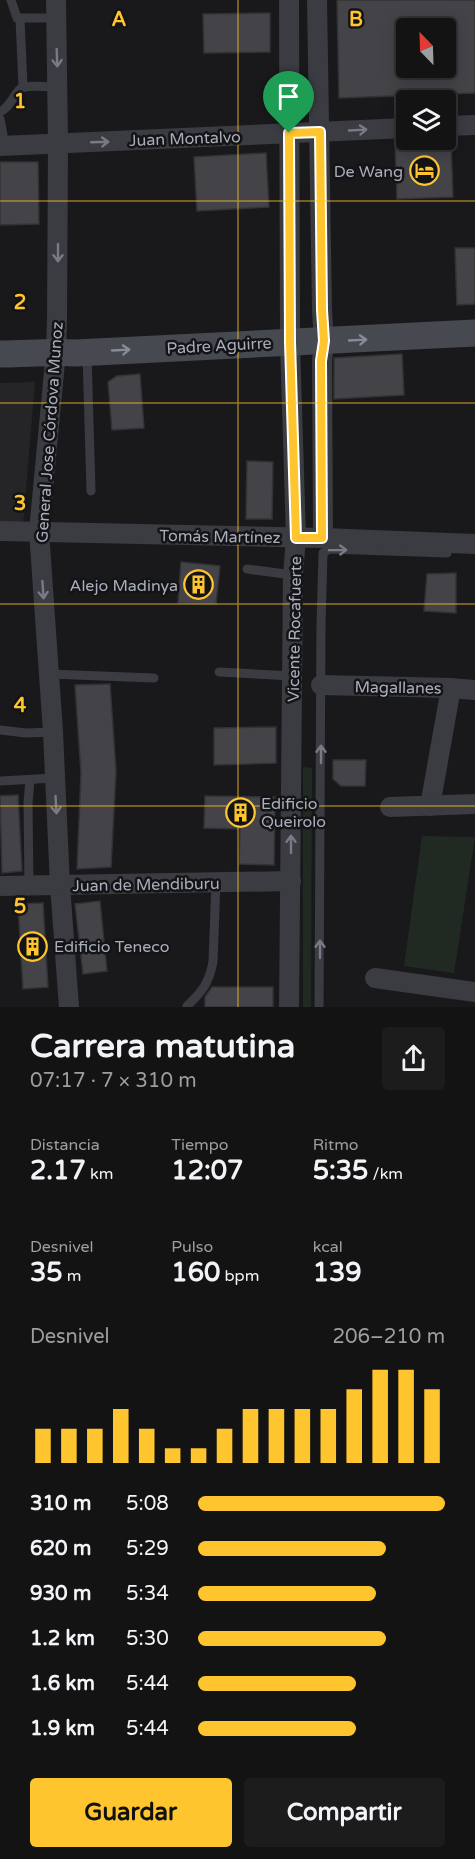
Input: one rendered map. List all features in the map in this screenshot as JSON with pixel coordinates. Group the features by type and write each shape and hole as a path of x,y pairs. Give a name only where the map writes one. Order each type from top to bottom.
{"main road":[{"name":"Padre Aguirre","path":"0,354 87,352 475,333"}],"street":[{"name":"Vicente Rocafuerte","path":"289,0 290,342 296,538 293,575 289,1007"},
{"path":"318,0 324,341 321,361 322,538"},
{"name":"General Jose Córdova Munoz","path":"56,9 58,87 56,351 39,531 69,1007"},
{"path":"456,126 475,125"},
{"name":"Juan Montalvo","path":"2,146 396,128"},
{"name":"Tomás Martínez","path":"0,531 322,538 475,544"},
{"name":"Magallanes","path":"321,685 475,690"},
{"path":"430,806 451,688"},
{"path":"390,807 475,804"},
{"name":"Juan de Mendiburu","path":"0,886 291,881"},
{"path":"375,978 475,992"}],"lane":[{"path":"11,0 15,16 20,19 56,9"},
{"path":"20,19 23,86"},
{"path":"0,112 5,110 23,86 58,87"},
{"path":"0,119 2,146"},
{"path":"87,352 91,491"},
{"path":"319,1007 323,553 329,549 475,554"},
{"path":"247,569 293,575"},
{"path":"219,672 293,676"},
{"path":"49,674 154,678"},
{"path":"0,730 26,733 53,732"},
{"path":"0,781 55,778"},
{"path":"29,886 30,780"},
{"path":"187,1006 202,991 211,974 216,882"}],"shaded area":[{"path":"35,382 23,525 0,525 0,383"},
{"path":"303,767 312,768 311,1007 303,1007"},
{"path":"422,836 475,837 454,973 404,966"}],"building":[{"path":"337,0 475,0 475,93 456,94 456,90 396,90 396,96 339,98"},
{"path":"270,13 270,52 204,53 203,14"},
{"name":"De Wang","path":"395,144 396,150 451,150 453,197 397,199"},
{"path":"266,153 269,207 197,211 194,157"},
{"path":"0,162 38,162 39,224 0,225"},
{"path":"455,248 475,248 475,304 457,305"},
{"path":"402,354 404,395 334,399 334,358"},
{"path":"140,374 144,428 112,430 108,382 117,376"},
{"path":"247,461 273,462 272,519 246,519"},
{"name":"Alejo Madinya","path":"181,562 220,566 216,604 178,603"},
{"path":"456,573 456,613 424,611 427,574"},
{"path":"110,684 116,771 111,867 77,869 81,773 75,685"},
{"path":"276,727 276,763 214,765 214,728"},
{"path":"333,760 366,760 365,786 341,786 333,779"},
{"path":"18,795 22,871 2,873 0,796"},
{"name":"Edificio Queirolo","path":"205,796 275,797 274,865 239,864 240,829 204,828"},
{"path":"100,901 107,971 83,974 75,904"},
{"name":"Edificio Teneco","path":"43,903 48,987 23,989 18,904"},
{"path":"212,987 273,987 273,1007 205,1007 205,997"}],"place":[{"name":"De Wang","path":"424,171"},
{"name":"Alejo Madinya","path":"199,585"},
{"name":"Edificio Queirolo","path":"240,812"},
{"name":"Edificio Teneco","path":"33,946"}],"route":[{"path":"320,132 324,341 321,361 322,538 296,538 290,342 289,133 320,132"}]}
